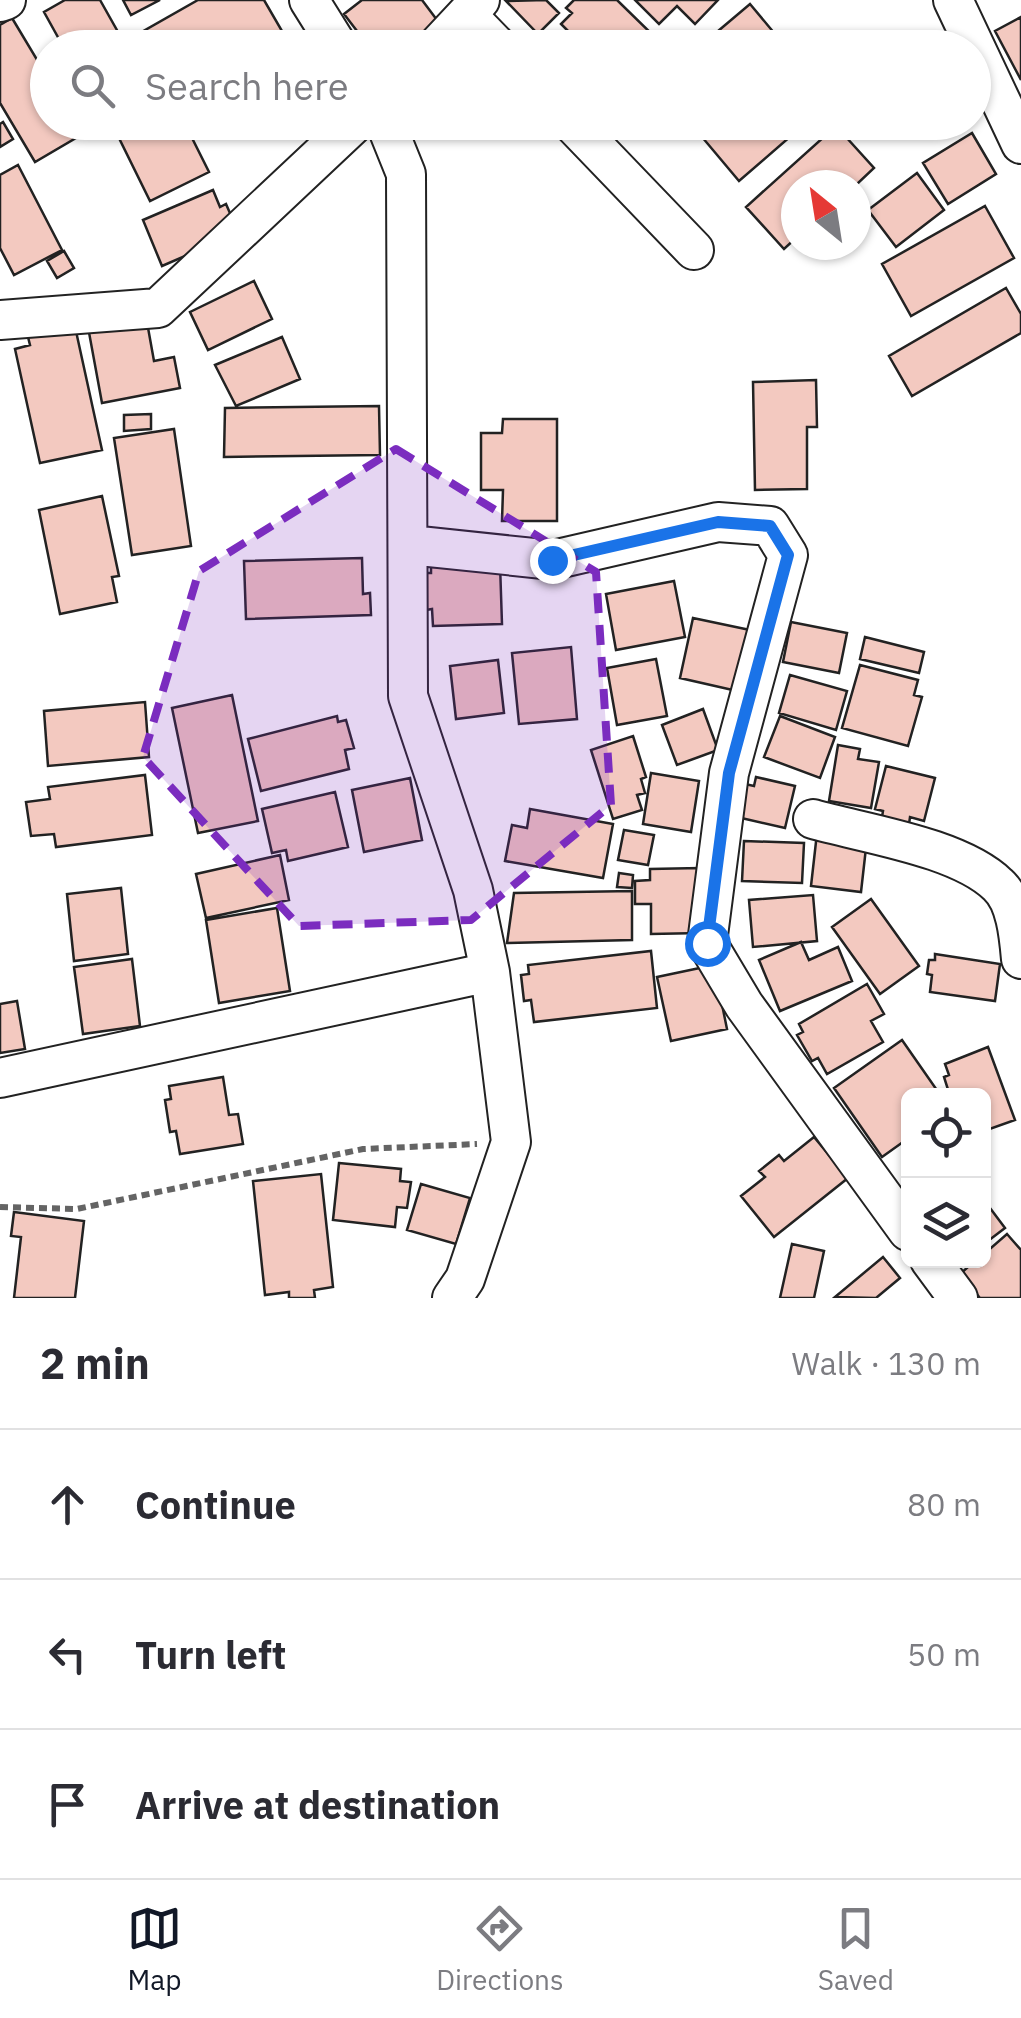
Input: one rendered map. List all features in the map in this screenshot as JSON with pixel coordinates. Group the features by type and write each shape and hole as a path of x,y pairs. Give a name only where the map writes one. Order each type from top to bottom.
{"street":[{"path":"309,0 328,30"},
{"path":"953,0 967,30"},
{"path":"453,30 474,8 487,30"},
{"path":"991,80 1021,144"},
{"path":"0,320 158,308 337,140"},
{"path":"392,140 406,174 408,696 473,890 490,972 510,1142 465,1279 452,1298"},
{"path":"588,140 694,250"},
{"path":"410,546 552,560 718,522 770,526 788,555 729,773 707,943 744,1005 901,1220"},
{"path":"813,819 960,860 1001,886 1018,926 1021,959"},
{"path":"0,1078 490,972"},
{"path":"936,1268 958,1298"}],"path":[{"path":"0,1208 78,1209 363,1149 510,1142"}],"highlighted area":[{"path":"396,449 596,572 611,805 471,920 299,926 143,757 199,571"}],"building":[{"path":"65,0 100,0 117,30 54,30 44,12"},
{"path":"123,0 160,0 131,15"},
{"path":"198,0 264,0 281,30 145,30"},
{"path":"362,0 422,0 443,28 356,30 344,14"},
{"path":"546,0 559,13 542,30 534,30 506,1"},
{"path":"574,0 617,0 648,30 567,30 561,24 572,13 566,8"},
{"path":"635,0 718,0 695,24 677,6 659,24"},
{"path":"750,4 772,30 719,30"},
{"path":"1021,17 1021,80 995,31"},
{"path":"12,18 30,48 30,140 72,140 35,162 0,103 0,25"},
{"path":"3,122 13,139 0,147 0,124"},
{"path":"120,140 193,140 209,172 150,201"},
{"path":"705,140 786,140 739,181"},
{"path":"820,140 849,140 874,168 787,170"},
{"path":"961,140 976,140 996,174 948,204 923,163"},
{"path":"18,165 62,250 14,275 0,248 0,175"},
{"path":"917,173 944,210 896,247 871,214 871,208"},
{"path":"781,176 781,246 746,207"},
{"path":"213,190 220,207 226,204 236,227 208,246 162,266 143,220"},
{"path":"985,206 1014,258 911,316 882,264"},
{"path":"64,251 74,268 57,278 47,261"},
{"path":"254,281 272,319 208,350 190,312"},
{"path":"1006,288 1021,314 1021,333 912,396 889,356"},
{"path":"145,311 154,361 174,357 180,388 102,403 88,327"},
{"path":"74,322 102,450 40,463 15,349 30,345 27,333"},
{"path":"282,337 300,379 236,406 215,365"},
{"path":"816,380 817,427 807,427 807,489 755,490 753,382"},
{"path":"379,406 380,455 224,457 225,408"},
{"path":"151,414 151,429 124,431 124,415"},
{"path":"503,419 557,419 557,521 502,521 503,490 481,490 481,433 502,433"},
{"path":"174,429 191,546 132,555 114,438"},
{"path":"102,496 119,576 112,577 117,602 60,614 39,510"},
{"path":"362,558 363,594 370,593 371,615 246,619 244,561"},
{"path":"500,564 502,624 433,626 432,609 426,610 426,573 431,573 431,567"},
{"path":"674,581 685,637 616,650 606,594"},
{"path":"693,618 750,630 737,691 680,678"},
{"path":"791,622 847,633 839,673 783,662"},
{"path":"865,637 924,652 919,673 860,659"},
{"path":"571,647 577,719 519,724 512,653"},
{"path":"656,659 667,716 617,725 607,668"},
{"path":"498,660 504,713 456,719 450,666"},
{"path":"860,665 918,680 914,695 922,697 908,746 842,728"},
{"path":"790,675 847,691 836,730 779,713"},
{"path":"232,695 258,821 198,833 172,708"},
{"path":"145,702 149,757 48,766 44,711"},
{"path":"703,709 718,750 677,765 662,725"},
{"path":"337,716 338,722 346,720 354,748 345,750 349,769 261,791 248,739"},
{"path":"780,716 835,737 820,778 764,757"},
{"path":"633,736 646,777 641,779 645,793 637,795 642,810 613,819 591,750"},
{"path":"838,745 860,749 858,759 879,762 871,808 829,801"},
{"path":"886,766 935,778 924,821 910,817 909,824 882,817 883,811 875,809"},
{"path":"651,773 699,781 691,832 643,824"},
{"path":"145,775 152,835 56,847 54,834 31,836 26,802 50,799 48,787"},
{"path":"756,777 795,786 785,828 737,817 745,784 754,786"},
{"path":"410,778 422,840 364,852 352,790"},
{"path":"335,792 348,847 288,861 286,850 272,853 262,809"},
{"path":"530,809 613,824 603,878 505,861 512,825 527,828"},
{"path":"624,830 654,835 648,865 618,860"},
{"path":"817,833 867,839 861,892 811,886"},
{"path":"744,841 804,843 802,883 742,881"},
{"path":"280,855 289,900 206,918 196,874"},
{"path":"700,868 701,933 651,934 651,904 635,904 635,881 650,880 650,869"},
{"path":"619,873 633,875 632,888 617,887"},
{"path":"121,888 128,954 74,961 67,894"},
{"path":"632,891 632,940 507,943 514,893"},
{"path":"813,895 817,941 753,947 749,900"},
{"path":"871,899 919,966 880,994 832,927"},
{"path":"277,908 290,991 219,1003 206,920"},
{"path":"801,942 809,960 838,947 852,981 780,1011 759,960"},
{"path":"651,951 657,1008 534,1022 531,1000 524,1001 521,975 529,974 528,965"},
{"path":"935,954 1000,964 995,1001 930,992 932,975 927,974 929,960 935,960"},
{"path":"132,959 140,1026 83,1034 74,967"},
{"path":"714,965 727,1029 671,1041 657,977"},
{"path":"867,984 884,1014 871,1021 883,1042 827,1074 818,1058 812,1061 797,1035 803,1032 799,1024"},
{"path":"17,1001 25,1049 0,1053 0,1004"},
{"path":"902,1040 935,1088 901,1088 901,1143 882,1157 834,1088"},
{"path":"988,1047 1015,1120 991,1129 991,1088 947,1088 945,1064"},
{"path":"223,1077 229,1115 238,1114 243,1144 180,1154 176,1131 170,1132 165,1100 171,1099 169,1086"},
{"path":"814,1137 848,1178 774,1237 741,1196 765,1177 759,1171 779,1155 784,1161"},
{"path":"339,1163 401,1169 400,1181 411,1182 407,1208 397,1207 395,1227 333,1220"},
{"path":"321,1174 333,1287 314,1290 315,1298 289,1298 289,1292 265,1295 253,1181"},
{"path":"421,1184 470,1198 456,1244 407,1230"},
{"path":"991,1209 1005,1228 991,1239"},
{"path":"14,1212 84,1221 75,1298 14,1298 21,1237 11,1236"},
{"path":"1007,1234 1021,1250 1021,1298 980,1298 960,1274 967,1268 991,1268 991,1248"},
{"path":"792,1244 824,1251 814,1298 780,1298"},
{"path":"883,1257 900,1278 876,1298 835,1297"}],"route":[{"path":"552,560 718,522 770,526 788,555 729,773 707,943"}]}
